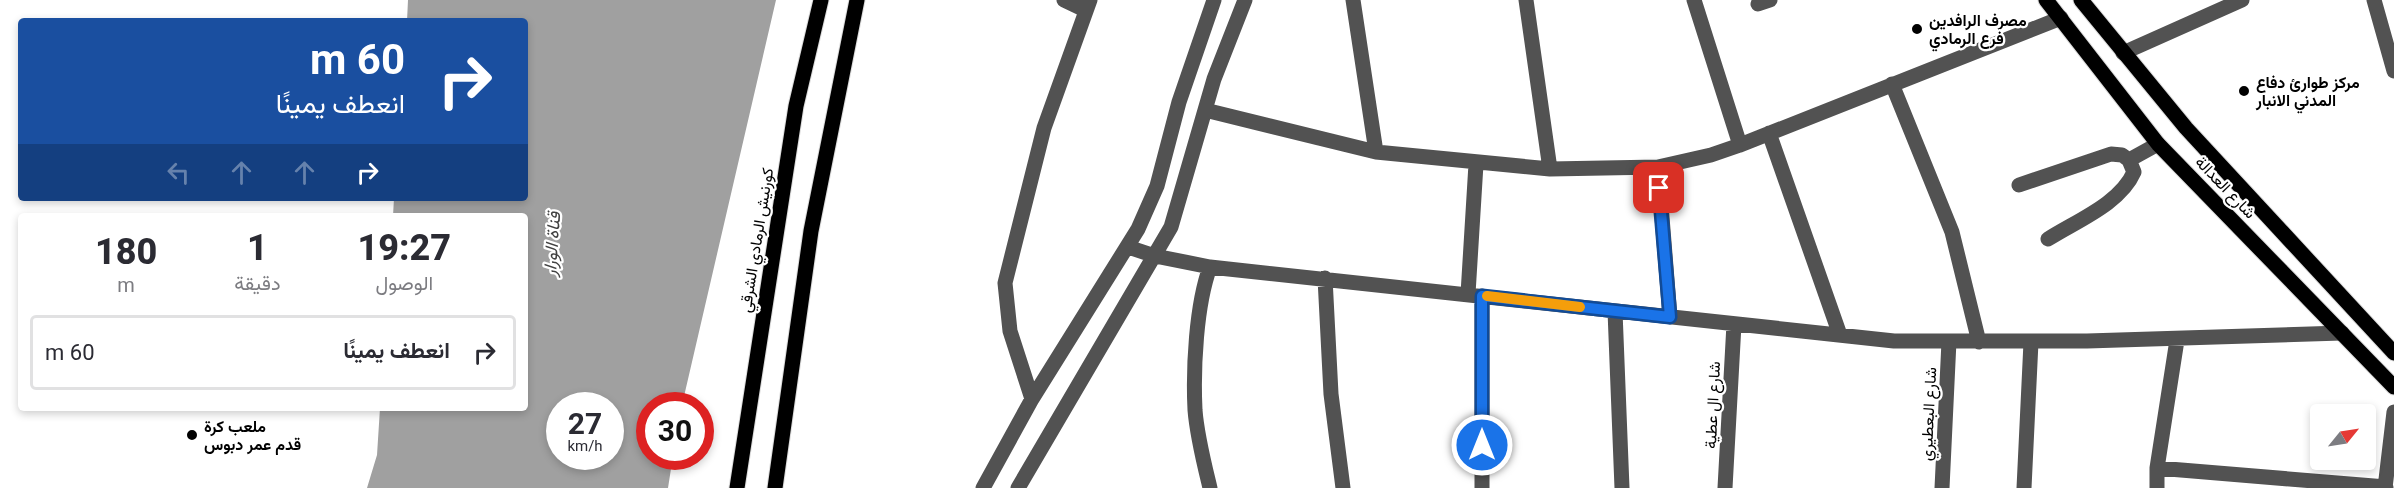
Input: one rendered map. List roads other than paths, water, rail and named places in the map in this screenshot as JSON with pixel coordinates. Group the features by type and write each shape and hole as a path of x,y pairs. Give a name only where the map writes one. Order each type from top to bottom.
{"main road":[{"name":"كورنيش الرمادي الشرقي","path":"737,488 796,106 821,0"},
{"path":"775,488 812,231 857,0"},
{"name":"شارع العدالة","path":"2046,0 2158,144 2394,387"},
{"name":"شارع العدالة","path":"2081,0 2186,128 2392,349"}],"street":[{"path":"1032,399 1010,331 1005,283 1044,128 1088,5 1064,0"},
{"path":"983,488 1032,399 1128,247 1157,186 1179,102 1214,0"},
{"path":"1018,488 1155,256 1177,212 1205,110 1225,49 1245,0"},
{"path":"1353,0 1376,152"},
{"path":"1526,0 1550,169"},
{"path":"1694,0 1740,145"},
{"path":"2123,53 2242,0"},
{"path":"2374,0 2394,71"},
{"path":"1205,110 1376,152 1476,164 1550,169 1658,167 1740,145 2061,18"},
{"path":"1892,84 1952,232 1979,342"},
{"path":"1769,133 1840,335"},
{"path":"2129,160 2158,144"},
{"path":"2019,185 2111,154 2122,155 2129,160 2134,172 2128,185 2115,197 2048,239"},
{"path":"1476,164 1475,295 1482,488"},
{"path":"1658,167 1670,317"},
{"path":"1128,247 1155,256 1210,267 1894,341 2177,340 2342,333"},
{"path":"1210,267 1200,302 1195,411 1210,488"},
{"path":"1325,278 1331,394 1344,488"},
{"path":"1615,311 1622,488"},
{"name":"شارع ال عطية","path":"1725,488 1734,324"},
{"path":"2157,488 2157,468 2177,340"},
{"name":"شارع البعطيري","path":"1942,488 1949,341"},
{"path":"2024,488 2031,342"},
{"path":"2157,468 2386,487 2394,412"}],"water":[{"name":"قناة الورار","path":"408,0 776,0 685,392 636,392 636,470 671,470 668,488 367,488 377,455 380,411 528,411 528,213 393,213 394,201 528,201 528,18 407,18"}],"place":[{"name":"مصرف الرافدين فرع الرمادي","path":"1917,29"},
{"name":"مركز طوارئ دفاع المدني الانبار","path":"2244,91"},
{"name":"ملعب كرة قدم عمر دبوس","path":"192,435"}]}
